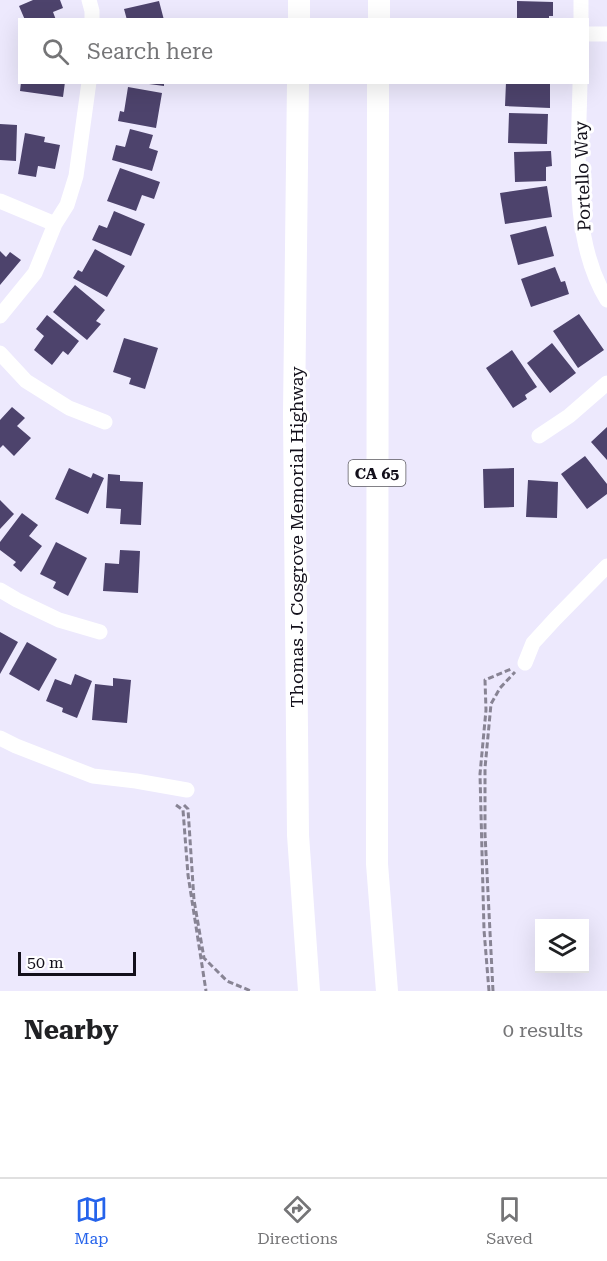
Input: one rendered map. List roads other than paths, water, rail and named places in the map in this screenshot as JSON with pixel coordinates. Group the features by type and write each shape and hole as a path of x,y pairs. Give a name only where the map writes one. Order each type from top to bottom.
{"highway":[{"path":"299,0 299,18"},
{"path":"379,0 379,18"},
{"name":"Thomas J. Cosgrove Memorial Highway","path":"298,84 294,414 298,835 309,991"},
{"name":"CA 65","path":"378,84 377,864 387,991"}],"street":[{"path":"89,0 92,18"},
{"path":"580,18 581,0"},
{"path":"589,34 607,34"},
{"path":"0,316 35,273 56,224 67,205 76,177 89,84"},
{"name":"Portello Way","path":"580,84 579,193 582,228 593,270 607,300"},
{"path":"0,201 56,224"},
{"path":"0,353 26,381 69,408 105,422"},
{"path":"539,436 569,416 607,383"},
{"path":"525,663 533,643 607,566"},
{"path":"0,590 59,620 100,632"},
{"path":"0,738 93,776 136,781 183,796"}]}
